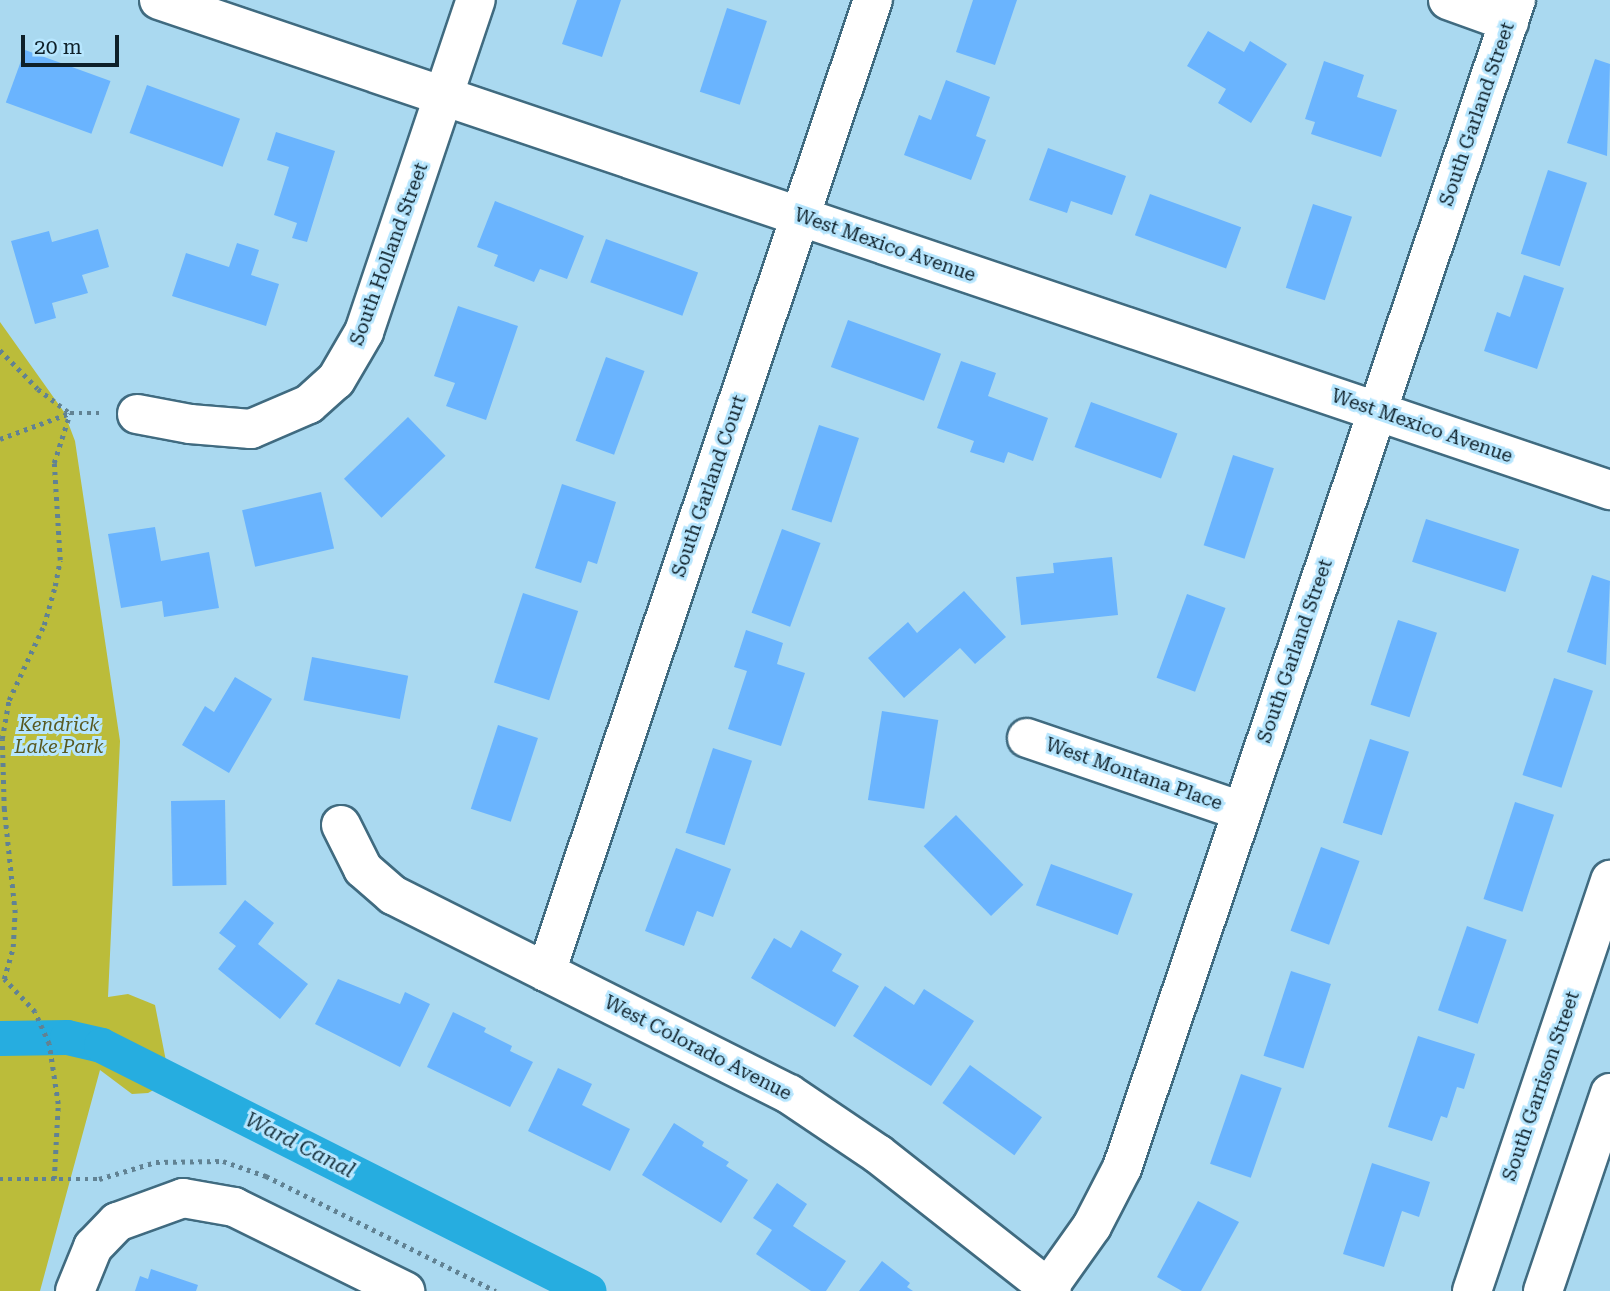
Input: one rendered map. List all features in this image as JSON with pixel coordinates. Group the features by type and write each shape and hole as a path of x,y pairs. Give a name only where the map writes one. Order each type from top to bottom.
{"street":[{"name":"West Mexico Avenue","path":"159,0 1610,490"},
{"name":"South Holland Street","path":"137,414 190,424 251,429 283,418 324,394 364,332 476,0"},
{"name":"South Garland Court","path":"546,972 873,0"},
{"path":"1448,0 1512,11"},
{"name":"South Garland Street","path":"1050,1289 1092,1226 1122,1168 1512,11"},
{"name":"West Montana Place","path":"1027,738 1241,811"},
{"name":"West Colorado Avenue","path":"341,825 363,869 393,895 789,1094 878,1154 1050,1289"},
{"name":"South Garrison Street","path":"1472,1291 1610,880"},
{"path":"1543,1291 1610,1093"},
{"path":"75,1291 89,1255 105,1233 131,1214 166,1201 200,1198 234,1207 405,1291"}],"path":[{"path":"0,350 38,389 70,413"},
{"path":"0,439 70,413"},
{"path":"54,1179 58,1114 49,1044 35,1012 4,979 13,947 15,913 2,771 9,701 44,625 55,586 60,549 54,463 70,413"},
{"path":"0,1180 99,1180"}],"green space":[{"name":"Kendrick Lake Park","path":"0,322 64,412 75,441 120,741 108,997 128,994 155,1005 167,1066 161,1086 148,1093 132,1094 100,1070 40,1291 0,1291"}],"building":[{"path":"577,0 621,0 602,57 562,44"},
{"path":"973,0 1017,0 995,65 956,52"},
{"path":"727,8 767,21 740,105 700,92"},
{"path":"1208,31 1244,52 1250,41 1287,64 1251,123 1218,103 1226,89 1187,66"},
{"path":"25,50 111,81 91,134 6,103"},
{"path":"1595,59 1610,64 1607,156 1567,143"},
{"path":"1324,61 1364,75 1357,97 1397,110 1381,157 1311,134 1315,122 1305,119"},
{"path":"946,80 990,97 976,136 986,140 971,180 904,155 919,115 931,120"},
{"path":"147,85 240,119 223,167 130,133"},
{"path":"276,132 335,151 307,242 292,238 297,223 274,215 289,167 267,160"},
{"path":"1048,148 1126,176 1112,215 1071,201 1067,213 1029,200"},
{"path":"1548,170 1587,183 1560,266 1521,254"},
{"path":"1150,194 1241,227 1226,269 1135,235"},
{"path":"495,201 584,236 567,279 540,269 534,282 494,266 498,255 477,247"},
{"path":"1313,204 1352,217 1325,300 1286,288"},
{"path":"98,229 109,267 82,275 88,293 52,303 56,318 35,324 11,241 49,231 52,242"},
{"path":"606,239 698,273 682,316 590,282"},
{"path":"237,243 259,250 251,275 279,284 266,326 172,296 186,253 229,267"},
{"path":"1524,275 1564,288 1537,369 1484,351 1497,312 1510,317"},
{"path":"458,306 518,326 486,420 446,406 455,383 434,376"},
{"path":"848,320 941,354 924,401 831,367"},
{"path":"606,357 645,371 614,455 576,441"},
{"path":"961,361 996,373 988,396 1048,418 1033,461 1008,452 1004,463 970,452 974,441 937,428"},
{"path":"1091,402 1177,433 1161,479 1075,447"},
{"path":"408,417 446,456 381,518 344,479"},
{"path":"819,425 859,438 831,523 791,510"},
{"path":"1233,455 1274,468 1245,559 1204,545"},
{"path":"562,484 616,502 597,564 588,561 581,583 535,568"},
{"path":"321,492 334,549 255,567 242,510"},
{"path":"1426,519 1519,549 1505,592 1412,562"},
{"path":"155,527 161,561 209,552 219,608 164,617 162,601 121,608 108,534"},
{"path":"782,529 821,543 790,627 752,613"},
{"path":"1112,557 1118,615 1021,625 1016,577 1054,573 1053,563"},
{"path":"1592,575 1610,581 1606,665 1567,652"},
{"path":"964,591 1006,637 975,664 960,648 904,698 868,658 908,622 917,633"},
{"path":"523,593 578,611 549,700 494,682"},
{"path":"1187,594 1226,608 1195,692 1157,678"},
{"path":"1398,620 1437,633 1409,717 1370,705"},
{"path":"746,630 783,643 777,664 805,673 781,746 728,729 747,671 734,667"},
{"path":"312,657 408,676 400,719 304,700"},
{"path":"235,677 272,699 229,773 182,745 205,706 214,712"},
{"path":"1554,678 1593,691 1561,788 1522,775"},
{"path":"882,711 938,720 924,809 868,800"},
{"path":"498,725 538,738 511,822 471,809"},
{"path":"1370,739 1409,752 1382,835 1343,823"},
{"path":"713,748 752,761 724,845 685,833"},
{"path":"225,800 226,885 172,886 171,801"},
{"path":"1515,802 1554,815 1522,912 1483,899"},
{"path":"956,815 1023,885 991,916 924,846"},
{"path":"1321,847 1360,861 1329,945 1291,931"},
{"path":"676,848 731,869 713,917 697,911 684,946 645,931"},
{"path":"1051,864 1133,894 1118,935 1036,905"},
{"path":"245,900 274,923 258,944 308,984 280,1019 218,969 236,946 219,933"},
{"path":"1467,926 1507,940 1478,1024 1438,1010"},
{"path":"801,930 842,954 832,971 859,986 835,1027 751,978 774,938 791,948"},
{"path":"1291,971 1331,984 1303,1069 1263,1056"},
{"path":"338,979 400,1004 405,992 430,1004 400,1067 315,1024"},
{"path":"885,986 914,1005 924,989 974,1021 931,1086 853,1036"},
{"path":"453,1012 486,1028 484,1032 512,1046 510,1051 533,1062 510,1107 427,1067"},
{"path":"1418,1036 1475,1054 1464,1089 1457,1087 1447,1118 1441,1116 1432,1141 1388,1127"},
{"path":"970,1065 1042,1117 1014,1155 942,1103"},
{"path":"558,1068 592,1084 582,1105 630,1129 610,1171 528,1131"},
{"path":"1241,1074 1282,1088 1251,1178 1210,1164"},
{"path":"674,1123 704,1142 702,1146 729,1162 726,1166 748,1180 721,1223 642,1175"},
{"path":"1372,1163 1430,1182 1419,1217 1402,1211 1384,1267 1343,1254"},
{"path":"777,1183 807,1204 793,1226 846,1261 826,1291 811,1291 756,1254 772,1230 753,1218"},
{"path":"1198,1201 1239,1222 1201,1291 1182,1291 1157,1277"},
{"path":"882,1261 910,1283 907,1287 913,1291 859,1291"},
{"path":"151,1269 198,1285 196,1291 135,1291 140,1276 148,1279"}],"waterway":[{"name":"Ward Canal","path":"0,1038 67,1037 101,1045 589,1291"}]}
